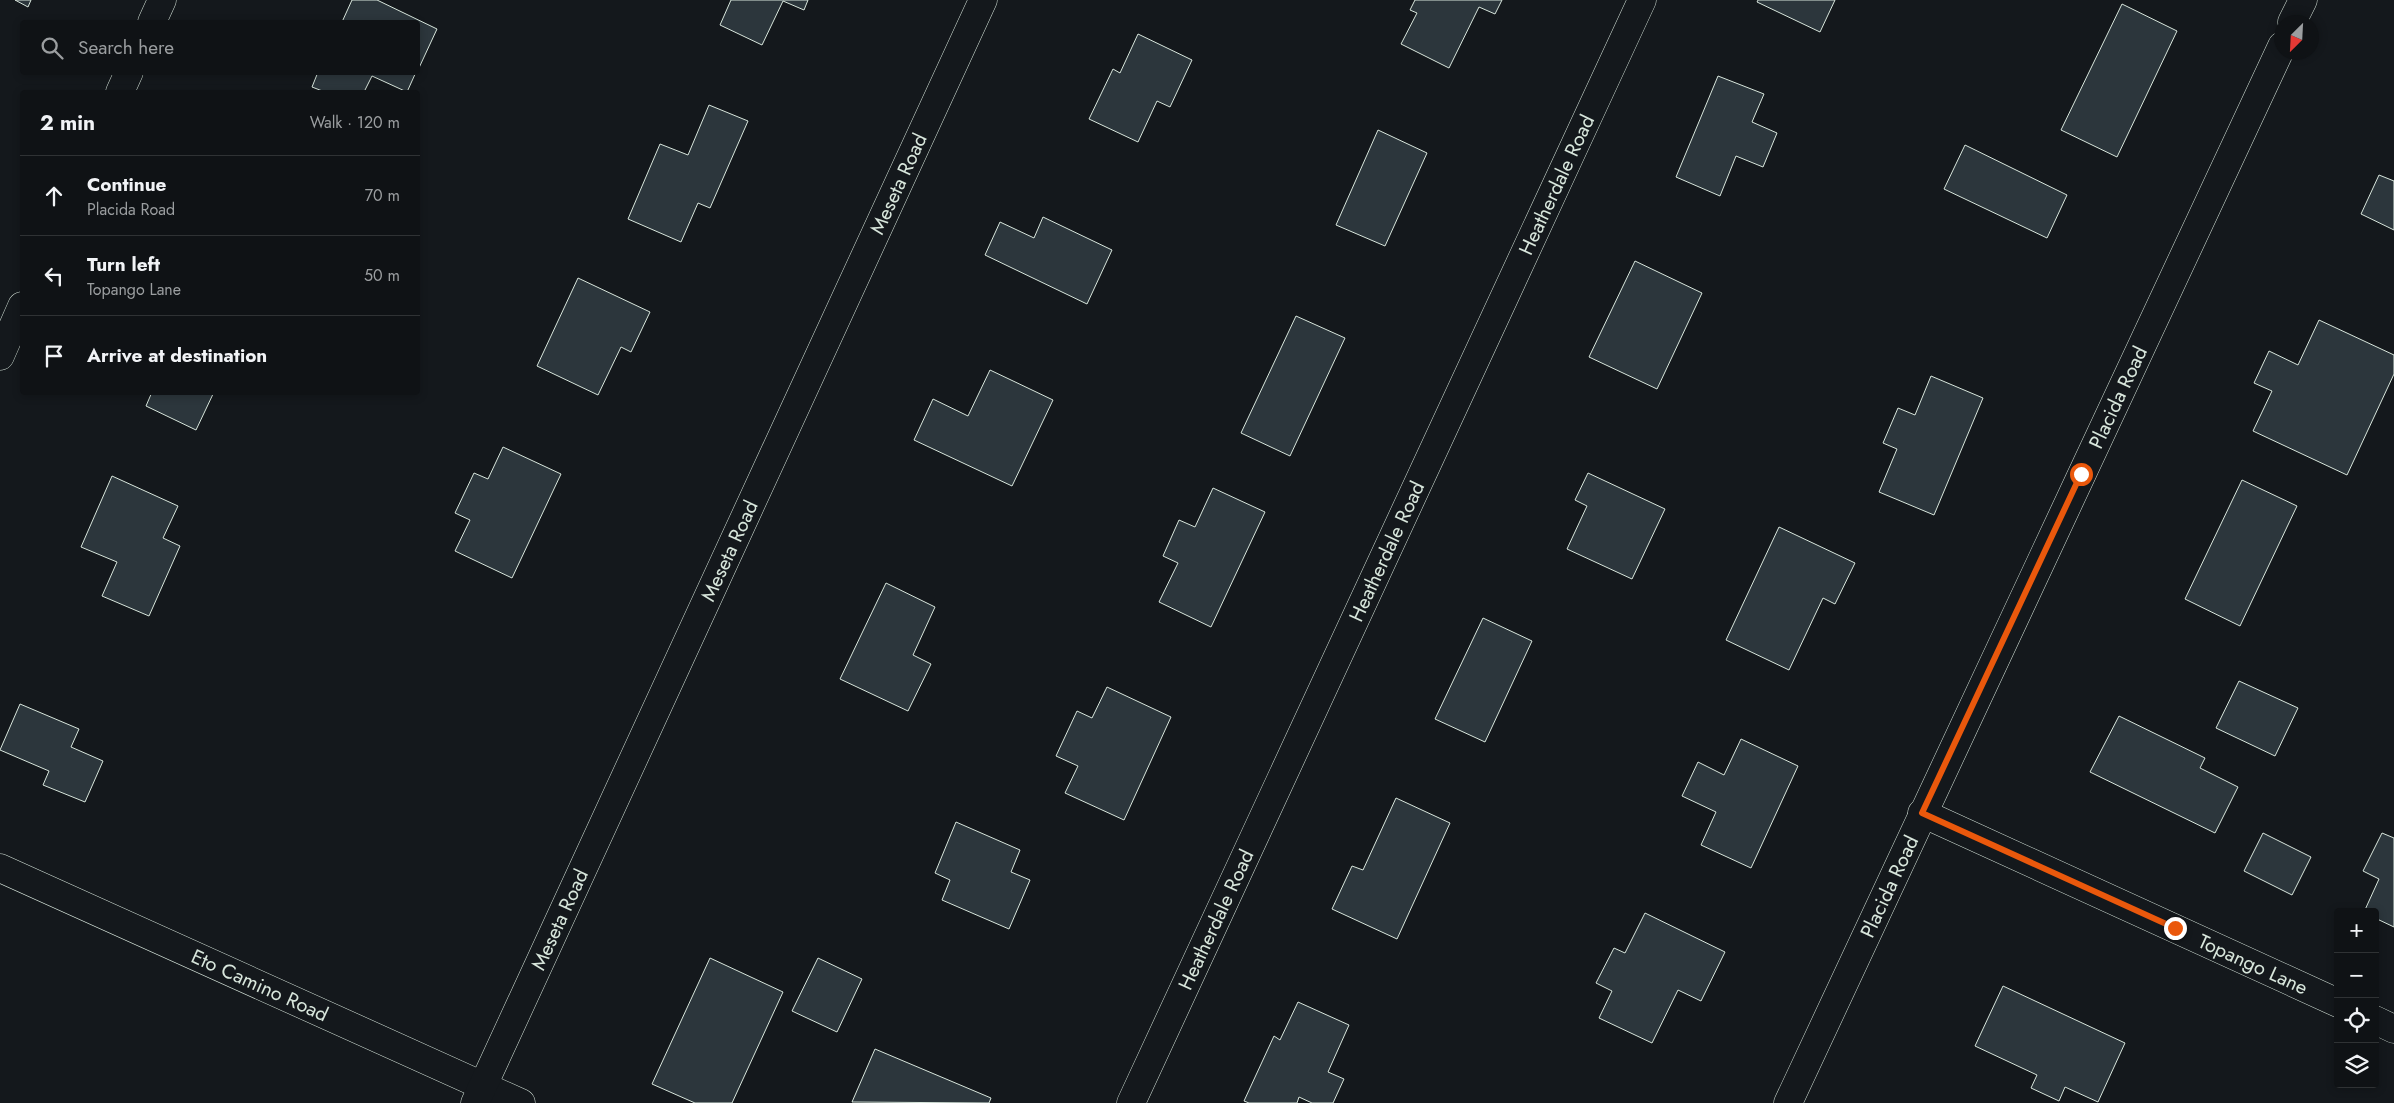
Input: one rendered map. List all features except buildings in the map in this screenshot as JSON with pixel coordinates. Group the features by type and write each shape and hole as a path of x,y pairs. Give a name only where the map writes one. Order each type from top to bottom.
{"street":[{"path":"153,20 162,0"},
{"name":"Meseta Road","path":"479,1095 983,0"},
{"name":"Heatherdale Road","path":"1131,1103 1642,0"},
{"path":"2296,15 2303,0"},
{"name":"Placida Road","path":"1788,1103 2275,60"},
{"path":"121,90 128,75"},
{"path":"0,356 20,311"},
{"name":"Topango Lane","path":"1922,813 2334,1001"},
{"name":"Eto Camino Road","path":"0,868 479,1095 521,1103"},
{"path":"2379,1022 2394,1029"}],"route":[{"path":"2081,474 1922,813 2175,928"}]}
